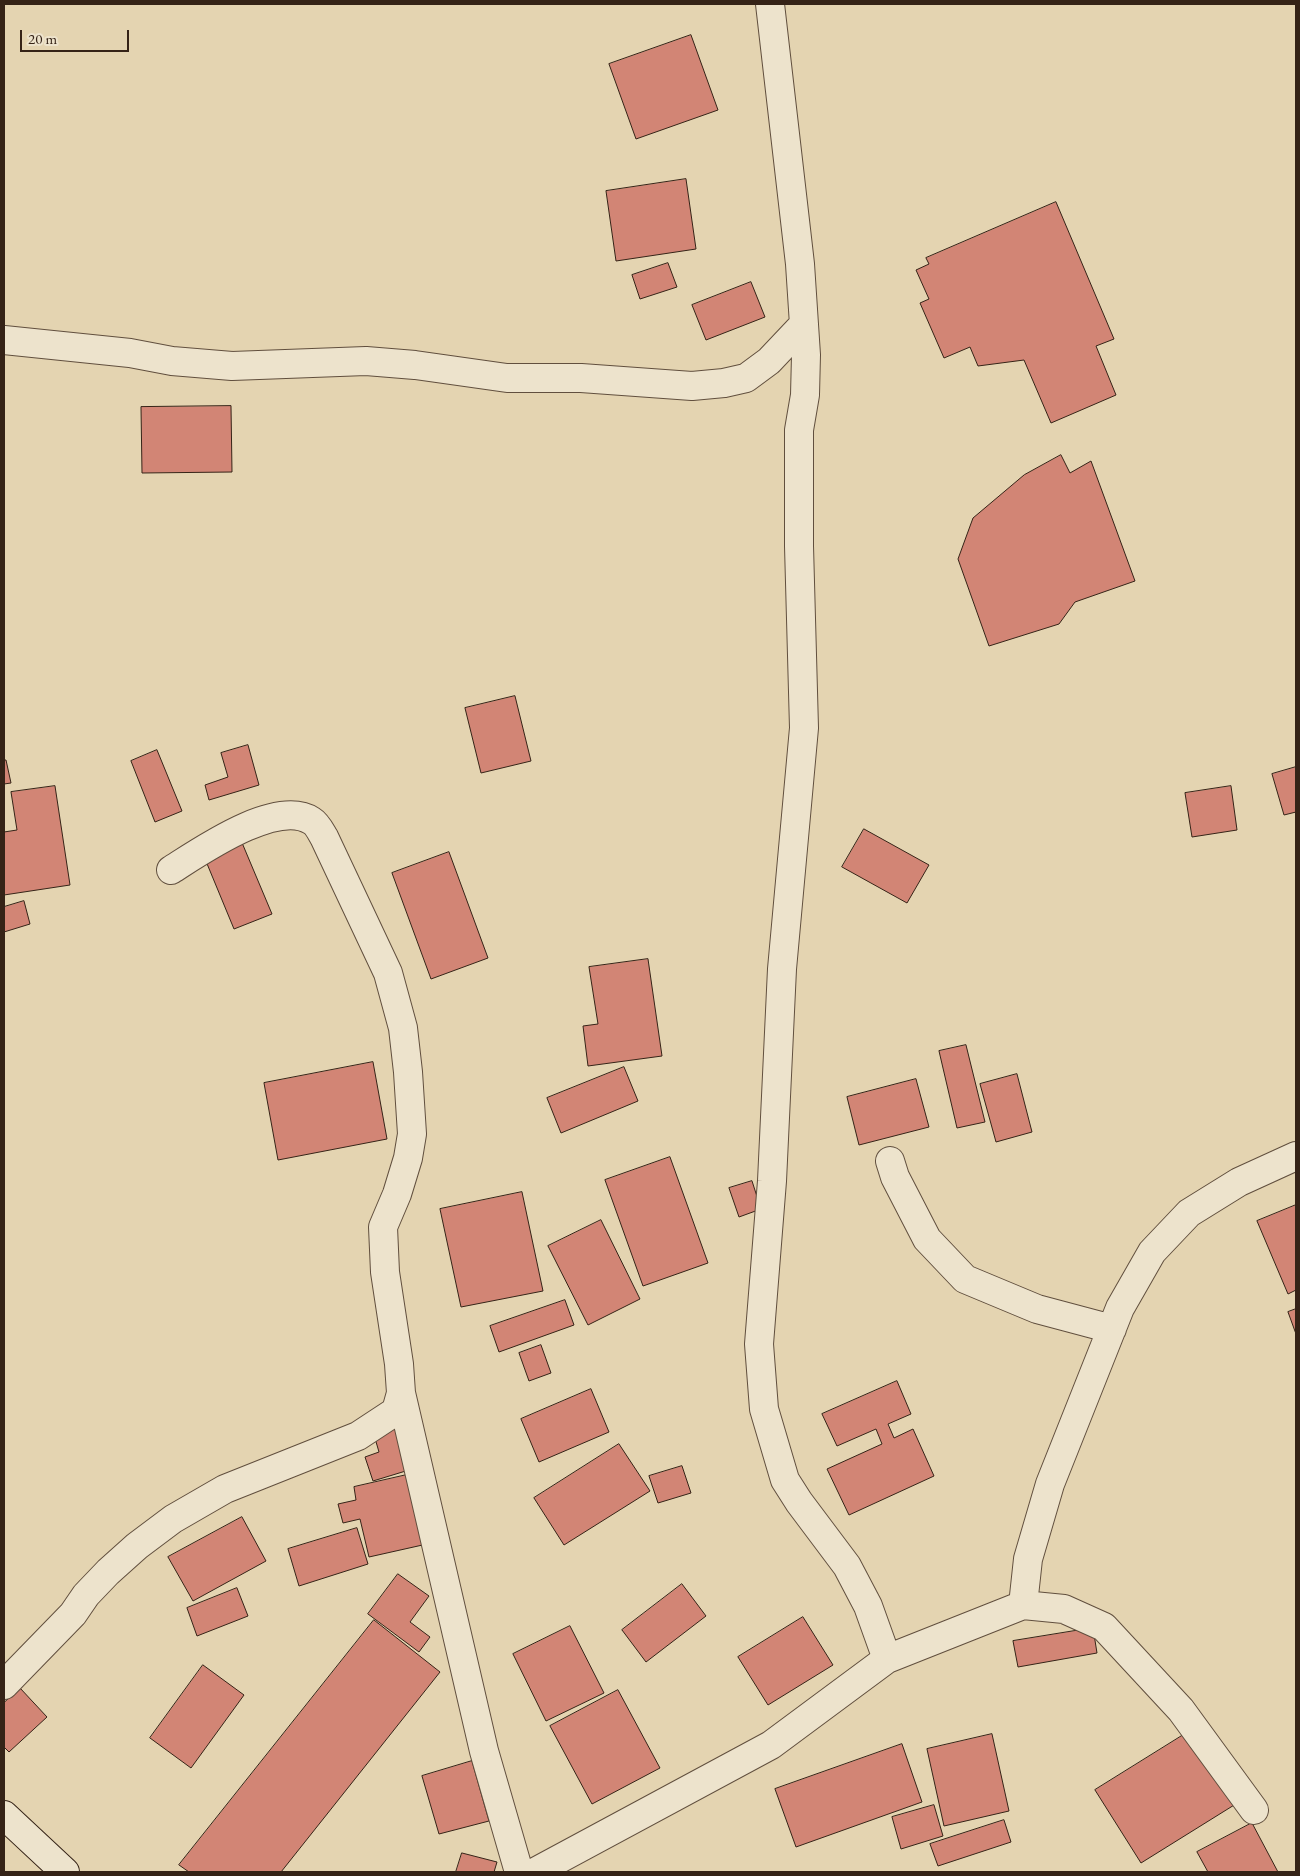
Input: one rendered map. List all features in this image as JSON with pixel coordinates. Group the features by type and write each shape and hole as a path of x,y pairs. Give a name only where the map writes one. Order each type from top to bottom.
{"street":[{"path":"770,4 800,264 806,355 805,395 799,430 799,536 804,728 782,969 772,1181 759,1344 764,1409 785,1480 798,1502 847,1566 868,1606 887,1659"},
{"path":"4,340 130,353 172,361 232,366 366,361 415,365 507,378 581,378 692,386 724,383 746,378 769,361 804,324"},
{"path":"171,870 239,828 296,815 313,822 324,837 388,973 403,1028 412,1134 408,1158 397,1194 383,1227 384,1272 399,1364 401,1393 484,1751 519,1872"},
{"path":"1023,1605 1028,1559 1050,1484 1120,1308 1152,1252 1189,1213 1239,1182 1296,1156"},
{"path":"890,1161 895,1177 927,1239 965,1279 1037,1309 1112,1329"},
{"path":"4,1685 73,1614 86,1595 108,1572 137,1546 173,1519 226,1489 358,1436 396,1411 401,1393"},
{"path":"534,1872 771,1745 887,1659 1023,1605 1064,1609 1104,1627 1181,1710 1254,1810"},
{"path":"4,1815 63,1871"}],"building":[{"path":"691,35 718,110 636,139 609,64"},
{"path":"686,179 696,249 616,261 606,191"},
{"path":"1056,202 1114,339 1096,346 1116,395 1051,423 1024,360 978,366 970,347 944,358 920,303 929,299 916,270 929,264 926,258"},
{"path":"668,263 677,287 640,299 632,275"},
{"path":"751,282 765,317 706,340 692,305"},
{"path":"231,406 232,472 142,473 141,407"},
{"path":"1061,455 1070,473 1091,461 1135,581 1075,602 1059,624 989,646 958,559 973,518 1024,475"},
{"path":"515,696 531,761 481,773 465,708"},
{"path":"248,745 259,785 209,800 205,785 228,777 221,753"},
{"path":"157,750 182,811 155,822 131,761"},
{"path":"4,760 6,760 11,783 4,784"},
{"path":"1296,767 1296,812 1284,815 1272,774"},
{"path":"55,786 70,885 4,895 4,832 17,830 11,792"},
{"path":"1231,786 1237,830 1192,837 1185,793"},
{"path":"864,829 929,865 907,903 842,867"},
{"path":"240,838 272,914 234,929 203,854"},
{"path":"449,852 488,958 431,979 392,873"},
{"path":"24,901 30,924 4,932 4,907"},
{"path":"648,959 662,1056 588,1066 583,1026 598,1024 589,967"},
{"path":"966,1045 985,1122 957,1128 939,1051"},
{"path":"373,1062 387,1139 278,1160 264,1083"},
{"path":"624,1067 638,1101 561,1133 547,1098"},
{"path":"1017,1074 1032,1132 996,1142 980,1084"},
{"path":"916,1079 929,1127 859,1145 847,1097"},
{"path":"670,1157 708,1263 643,1286 605,1180"},
{"path":"752,1181 761,1209 739,1217 729,1188"},
{"path":"522,1192 543,1291 461,1307 440,1209"},
{"path":"1296,1205 1296,1290 1288,1294 1257,1221"},
{"path":"601,1220 640,1299 588,1325 548,1246"},
{"path":"565,1300 574,1325 499,1352 490,1326"},
{"path":"1296,1309 1296,1334 1288,1312"},
{"path":"541,1345 551,1373 529,1381 519,1353"},
{"path":"897,1381 911,1414 888,1424 894,1438 913,1429 934,1476 849,1515 827,1469 882,1444 876,1429 837,1446 822,1414"},
{"path":"591,1389 609,1432 539,1462 521,1419"},
{"path":"395,1422 409,1470 373,1481 365,1457 379,1452 372,1428"},
{"path":"619,1444 650,1491 564,1545 534,1498"},
{"path":"682,1466 691,1493 658,1503 649,1476"},
{"path":"411,1474 427,1544 369,1557 360,1519 343,1523 338,1504 356,1500 354,1487"},
{"path":"242,1517 266,1561 193,1601 168,1557"},
{"path":"357,1528 368,1564 299,1586 288,1549"},
{"path":"398,1574 429,1596 410,1622 430,1637 419,1652 368,1614"},
{"path":"682,1584 706,1616 646,1662 622,1630"},
{"path":"237,1588 248,1616 197,1636 187,1608"},
{"path":"803,1617 833,1665 768,1705 738,1657"},
{"path":"374,1620 440,1672 281,1872 189,1872 179,1865"},
{"path":"570,1626 604,1693 546,1721 513,1654"},
{"path":"1093,1628 1097,1653 1018,1667 1013,1641"},
{"path":"203,1665 244,1695 191,1768 150,1738"},
{"path":"20,1688 47,1717 9,1752 4,1747 4,1703"},
{"path":"618,1690 660,1768 592,1804 550,1726"},
{"path":"1193,1729 1239,1802 1141,1863 1095,1790"},
{"path":"992,1734 1009,1811 944,1826 927,1749"},
{"path":"902,1744 922,1802 796,1847 775,1789"},
{"path":"472,1761 489,1821 439,1834 422,1776"},
{"path":"934,1805 943,1836 901,1849 892,1817"},
{"path":"1004,1820 1011,1842 938,1866 930,1844"},
{"path":"1252,1823 1278,1872 1208,1872 1197,1852"},
{"path":"462,1853 497,1862 494,1872 456,1872"}]}
